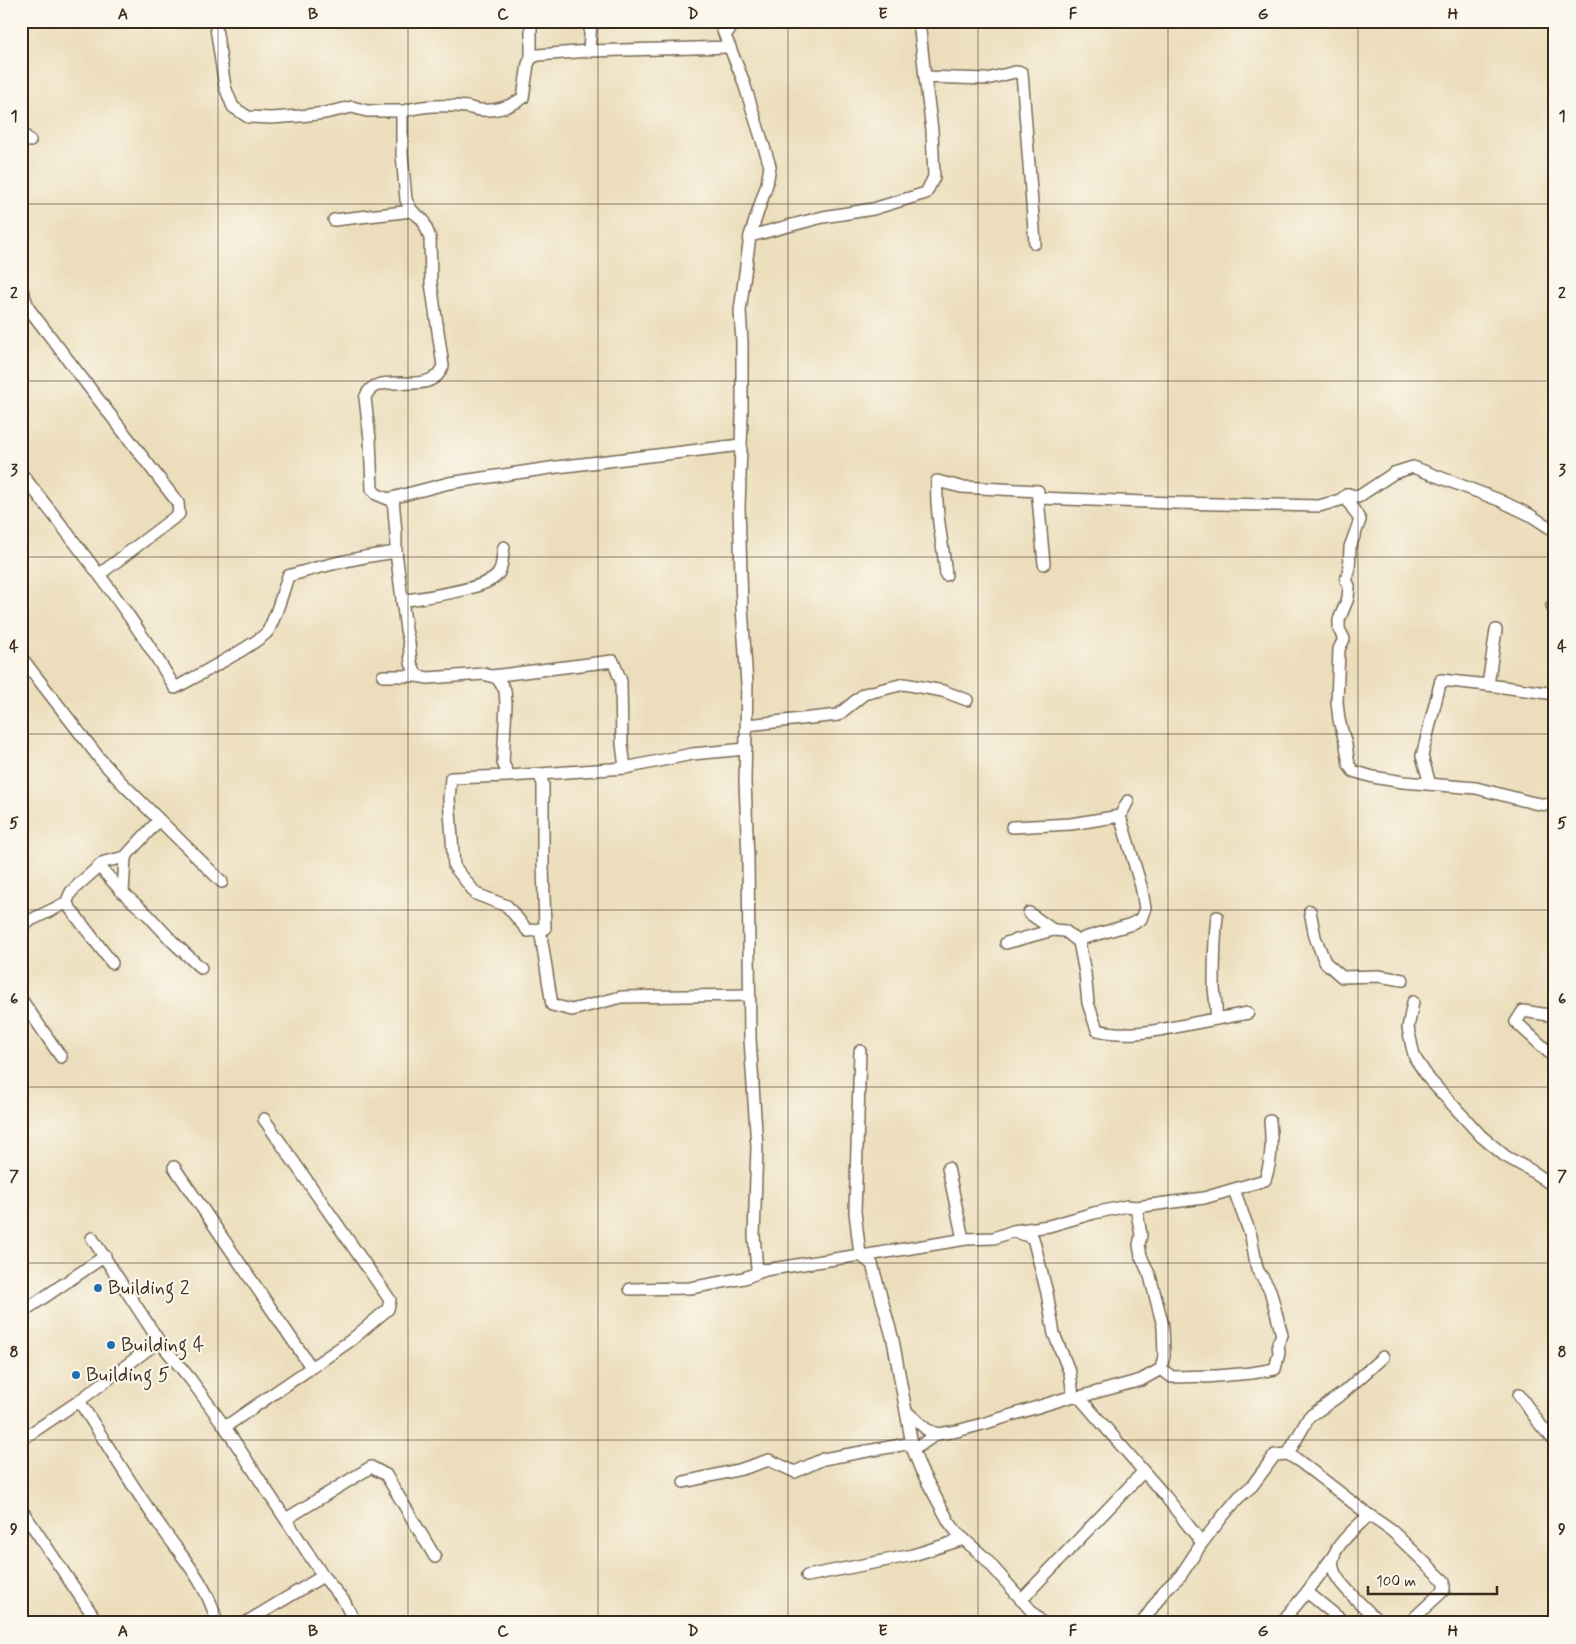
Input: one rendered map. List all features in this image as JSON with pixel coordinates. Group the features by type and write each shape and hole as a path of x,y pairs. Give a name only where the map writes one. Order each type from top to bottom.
{"street":[{"path":"215,21 225,87 233,107 248,117 271,118 307,115 352,107 367,111 383,112 437,106 468,107 480,110 496,109 514,103 523,98 528,64 531,58 531,21"},
{"path":"589,51 591,21"},
{"path":"719,21 743,80 770,166 767,184 750,236 740,311 742,342 739,507 742,607 747,684 745,781 750,1039 757,1147 754,1236 757,1269 765,1270"},
{"path":"725,35 736,21"},
{"path":"750,236 823,217 873,209 926,192 934,177 932,130 919,21"},
{"path":"531,58 538,55 589,51 730,47"},
{"path":"925,78 987,79 1014,72 1022,73 1035,243"},
{"path":"404,111 402,114 402,154 406,200 412,211 423,220 430,238 431,283 443,366 440,374 433,379 417,383 382,383 372,387 367,393 365,398 370,439 372,488 376,494 388,499 450,483 557,466 741,445"},
{"path":"21,132 30,141"},
{"path":"334,220 412,211"},
{"path":"21,288 30,309 180,508 180,514 100,574"},
{"path":"1348,494 1358,497 1394,473 1413,467 1499,500 1555,529"},
{"path":"21,473 100,574 156,656 175,688 267,633 280,604 288,576 320,565 396,552"},
{"path":"946,575 946,559 936,501 937,481 961,487 1038,490 1044,564"},
{"path":"1038,498 1319,506 1340,500 1348,494"},
{"path":"1348,494 1348,501 1360,520 1350,547 1349,571 1346,580 1349,586 1348,598 1340,620 1340,628 1344,639 1340,649 1337,696 1339,720 1348,765 1353,771 1382,779 1476,788 1534,803 1555,806"},
{"path":"393,498 396,552 402,601 411,664 417,676"},
{"path":"402,601 455,592 490,581 499,573 504,547"},
{"path":"1488,685 1496,630"},
{"path":"21,656 100,759 222,882"},
{"path":"492,676 613,661 621,681 622,744 625,768"},
{"path":"383,676 437,678 484,674 497,678 505,690 503,763 509,776"},
{"path":"1430,784 1422,756 1441,680 1555,694"},
{"path":"746,725 838,715 864,694 904,684 943,690 967,700"},
{"path":"539,774 543,784 545,928 528,930 507,906 476,894 454,866 449,798 451,778 625,768 692,754 746,749"},
{"path":"1078,942 1084,938 1129,926 1141,919 1145,908 1141,886 1120,816 1128,802"},
{"path":"1012,827 1071,824 1120,816"},
{"path":"21,928 31,920 66,904 71,892 99,866 104,862 125,857 159,820"},
{"path":"123,893 125,857"},
{"path":"99,866 123,893 201,968"},
{"path":"66,904 112,963"},
{"path":"1310,910 1314,937 1325,962 1342,977 1378,976 1403,980"},
{"path":"1029,913 1053,930"},
{"path":"1216,1019 1217,1004 1214,990 1217,918"},
{"path":"540,929 552,1005 572,1010 621,997 749,994"},
{"path":"1006,943 1053,930 1064,931 1078,942 1085,973 1088,1003 1097,1030 1110,1033 1160,1031 1182,1024 1248,1013"},
{"path":"21,998 61,1057"},
{"path":"1414,1002 1408,1028 1415,1058 1429,1079 1481,1136 1505,1156 1555,1187"},
{"path":"1555,1016 1523,1011 1516,1022 1555,1058"},
{"path":"860,1051 855,1212 861,1256 872,1264 893,1340 912,1447 949,1522 959,1535 984,1557 1042,1623"},
{"path":"225,1427 350,1341 388,1309 390,1300 264,1119"},
{"path":"630,1289 690,1288 744,1278 765,1270 963,1239 994,1238 1013,1231 1049,1226 1127,1206 1136,1207 1204,1198 1265,1180 1272,1147 1270,1121"},
{"path":"174,1167 310,1367"},
{"path":"948,1168 963,1239"},
{"path":"1161,1369 1172,1376 1210,1376 1252,1373 1275,1369 1279,1353 1278,1343 1282,1334 1270,1290 1257,1269 1251,1236 1234,1190"},
{"path":"684,1482 742,1469 770,1460 795,1472 823,1459 912,1447 937,1434 957,1431 1076,1396 1141,1380 1161,1369 1164,1356 1163,1326 1150,1276 1141,1256 1139,1245 1141,1235 1136,1207"},
{"path":"1013,1231 1033,1238 1047,1292 1054,1334 1070,1373 1076,1396 1144,1472 1202,1543"},
{"path":"92,1238 159,1341 191,1380 225,1427 323,1576 344,1601 355,1623"},
{"path":"21,1313 105,1256"},
{"path":"21,1440 79,1401 159,1341"},
{"path":"1288,1454 1309,1417 1343,1393 1383,1357"},
{"path":"1519,1395 1542,1427 1555,1441"},
{"path":"79,1401 158,1524 201,1582 214,1609 217,1623"},
{"path":"906,1411 926,1429 937,1434"},
{"path":"1142,1622 1164,1591 1181,1575 1202,1543 1238,1497 1252,1486 1276,1455 1288,1454 1392,1531 1444,1581 1444,1590 1415,1617 1412,1623"},
{"path":"286,1518 371,1467 386,1475 435,1557"},
{"path":"1022,1600 1144,1472"},
{"path":"21,1509 98,1623"},
{"path":"1281,1623 1308,1592 1341,1543 1369,1515"},
{"path":"807,1576 913,1555 964,1539"},
{"path":"1335,1553 1332,1561 1333,1570 1340,1581 1380,1623"},
{"path":"244,1623 323,1576"},
{"path":"1308,1592 1345,1623"}],"place":[{"name":"Building 2","path":"98,1288"},
{"name":"Building 4","path":"111,1345"},
{"name":"Building 5","path":"76,1375"}]}
